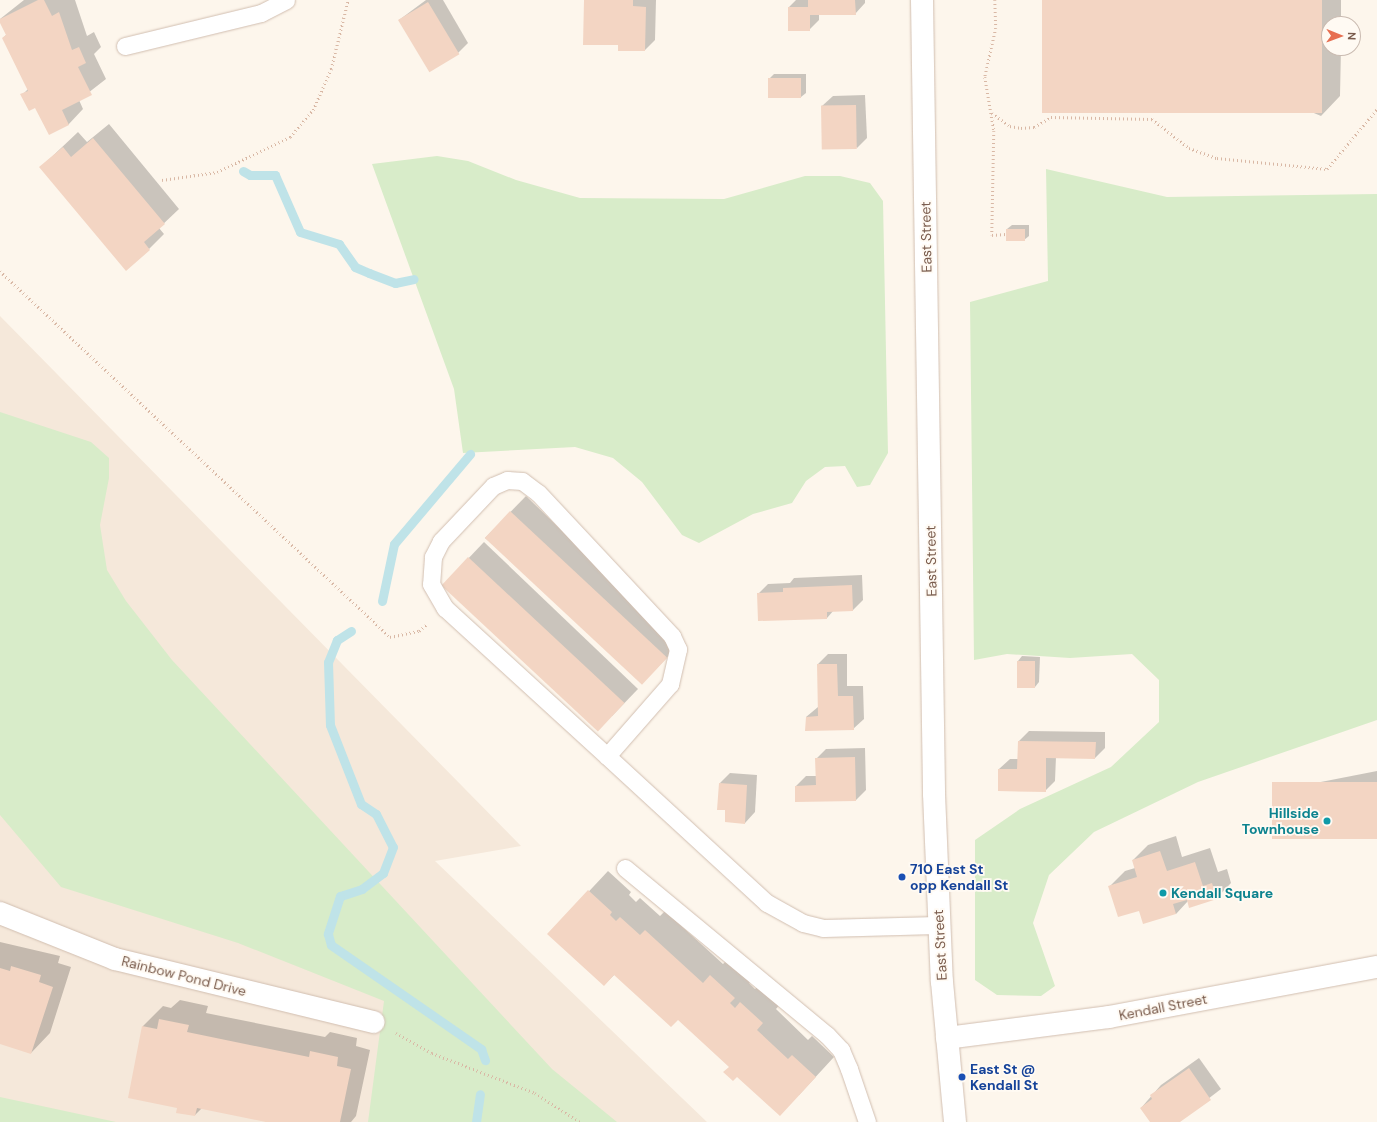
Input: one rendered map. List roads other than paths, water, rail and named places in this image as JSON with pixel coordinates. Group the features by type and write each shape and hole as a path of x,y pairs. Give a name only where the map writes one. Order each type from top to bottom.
{"main road":[{"name":"East Street","path":"922,0 938,925 947,1038 956,1122"},
{"name":"Rainbow Pond Drive","path":"0,913 115,959 373,1022"},
{"name":"Kendall Street","path":"947,1038 1108,1017 1377,967"}],"lane":[{"path":"125,46 261,13 286,0"},
{"path":"607,756 670,684 678,649 672,636 538,493 522,482 507,480 493,486 441,541 433,557 431,584 445,608 767,903 785,915 824,928 938,925"},
{"path":"625,868 827,1035 841,1050 867,1122"}],"waterway":[{"path":"243,171 250,175 275,175 300,232 339,244 355,267 395,283 414,279"},
{"path":"382,601 394,544 470,454"},
{"path":"351,631 337,640 328,662 330,725 361,804 376,814 393,847 383,873 362,889 340,896 328,934 331,945 481,1049 485,1060"},
{"path":"476,1122 480,1094"}],"place":[{"name":"Hillside Townhouse","path":"1327,821"},
{"name":"710 East St opp Kendall St","path":"902,877"},
{"name":"Kendall Square","path":"1163,893"},
{"name":"East St @ Kendall St","path":"962,1077"}]}
